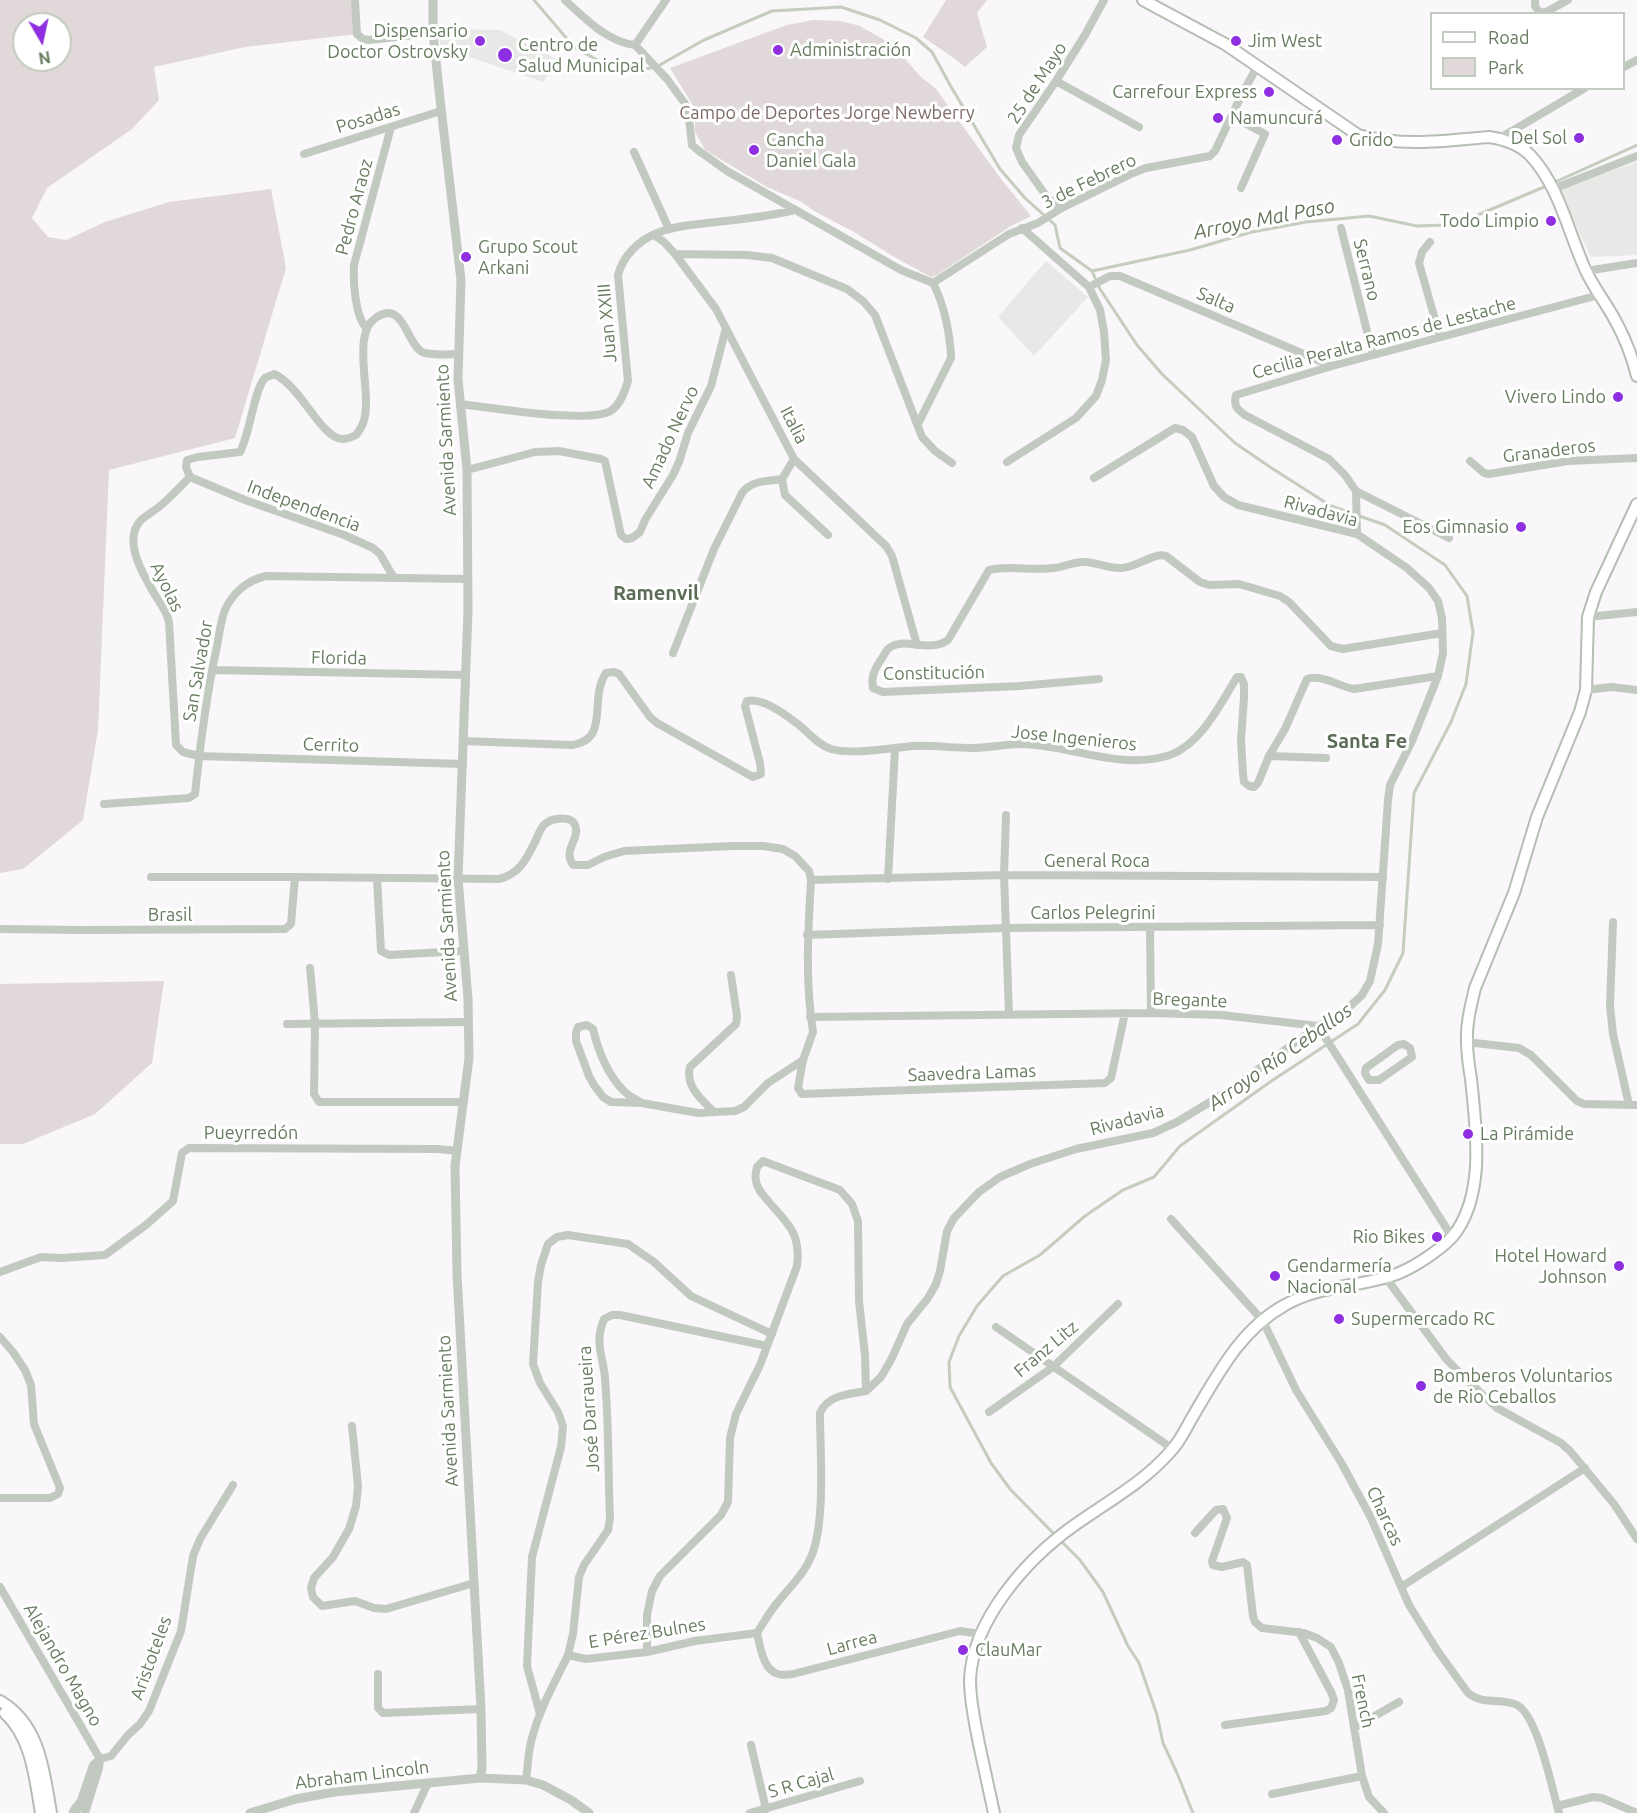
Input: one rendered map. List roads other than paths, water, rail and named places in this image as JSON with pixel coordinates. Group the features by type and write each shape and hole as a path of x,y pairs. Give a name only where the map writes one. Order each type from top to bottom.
{"main road":[{"path":"1143,0 1225,44 1358,135 1414,144 1500,138 1528,153 1541,168 1553,189 1586,271 1628,345 1637,376"},
{"path":"994,1813 972,1710 970,1680 981,1634 1016,1576 1050,1543 1158,1466 1173,1449 1238,1344 1263,1321 1285,1305 1322,1290 1386,1278 1424,1260 1452,1237 1463,1220 1470,1204 1477,1146 1467,1042 1468,1020 1475,988 1514,893 1537,817 1580,712 1586,690 1588,617 1596,592 1637,504"},
{"path":"0,1701 18,1716 35,1740 51,1813"},
{"path":"0,1709 13,1721 22,1736 30,1756 43,1813"}],"street":[{"path":"355,0 357,34 363,39 434,33"},
{"name":"Avenida Sarmiento","path":"433,0 441,111 462,280 459,354 460,404 467,470 467,579 458,878 469,1058 455,1166 457,1274 481,1709 482,1768 480,1779"},
{"path":"565,0 608,35 638,48 667,79 686,105 692,144 699,151 727,171 901,270 933,282 939,295 951,345 951,357 918,424"},
{"path":"638,48 666,0"},
{"name":"25 de Mayo","path":"1058,211 1022,162 1016,148 1019,135 1085,35 1104,0"},
{"path":"1546,12 1568,0"},
{"name":"3 de Febrero","path":"933,282 1009,234 1038,223 1146,168 1210,156 1257,67"},
{"path":"1056,81 1139,128"},
{"path":"1500,138 1582,90"},
{"name":"Posadas","path":"304,154 441,111"},
{"path":"1232,116 1264,134 1241,188"},
{"name":"Pedro Araoz","path":"366,328 361,323 353,283 354,265 391,127"},
{"path":"634,152 669,229"},
{"path":"1553,189 1637,156"},
{"name":"Juan XXIII","path":"460,404 579,417 601,415 612,410 620,402 627,381 618,275 621,263 629,254 642,241 669,229 771,216 795,210"},
{"path":"1007,462 1076,418 1096,396 1106,360 1104,332 1093,285 1022,228"},
{"name":"Serrano","path":"1341,228 1372,355"},
{"name":"Italia","path":"654,234 675,254 716,309 726,328 794,459 782,479"},
{"path":"1430,242 1422,252 1419,263 1440,337"},
{"path":"675,254 747,255 772,258 847,289 863,301 876,315 922,437 935,451 952,463"},
{"path":"1586,271 1637,263"},
{"name":"Salta","path":"1093,285 1110,276 1120,276 1332,366"},
{"name":"Cecilia Peralta Ramos de Lestache","path":"1356,491 1345,475 1329,459 1237,409 1234,402 1236,395 1332,366 1599,295"},
{"path":"190,477 186,467 187,460 240,452 246,441 260,386 266,378 274,374 284,378 301,396 330,434 340,439 356,435 363,424 366,411 362,352 366,328 380,315 390,313 400,318 418,349 424,353 459,354"},
{"name":"Amado Nervo","path":"467,470 535,452 559,451 605,460 621,535 626,539 632,538 640,532 679,462 688,433 711,386 726,328"},
{"name":"Rivadavia","path":"866,1390 881,1377 907,1324 936,1284 947,1231 954,1218 979,1192 1000,1177 1030,1164 1076,1149 1153,1133 1177,1122 1228,1091 1346,1010 1362,995 1370,981 1375,961 1380,925 1390,785 1412,741 1438,676 1443,653 1442,618 1438,602 1428,588 1407,568 1357,534 1238,505 1224,497 1214,486 1192,437 1183,430 1175,428 1094,477"},
{"path":"794,459 886,546 892,556 917,645"},
{"name":"Granaderos","path":"1470,461 1484,473 1489,474 1568,461 1637,459"},
{"name":"Independencia","path":"190,477 374,548 394,578"},
{"name":"Ayolas","path":"190,477 141,521 134,531 133,540 135,556 169,622 176,745 183,752 199,756"},
{"path":"673,653 714,549 746,488 757,482 782,479 785,495 828,535"},
{"path":"1357,534 1356,491 1449,538"},
{"name":"Constitución","path":"1099,679 1020,686 883,692 873,688 872,679 873,671 888,649 895,645 905,643 942,645 948,640 989,570 999,567 1038,570 1056,568 1074,562 1121,568 1143,563 1160,554 1166,556 1200,582 1209,585 1239,584 1280,596 1289,602 1331,646 1336,648 1343,649 1442,633"},
{"name":"San Salvador","path":"104,804 189,798 195,794 212,670 225,610 241,587 266,576 467,579"},
{"path":"1588,617 1637,612"},
{"name":"Florida","path":"212,670 465,675"},
{"name":"Jose Ingenieros","path":"463,741 573,746 581,744 593,736 596,728 598,689 602,680 606,673 614,672 619,674 650,717 657,723 753,777 761,774 760,763 745,706 747,701 753,700 765,704 795,722 822,746 835,750 895,749 912,746 974,748 1021,744 1055,747 1135,761 1155,759 1187,746 1208,723 1237,677 1241,677 1244,684 1241,740 1243,774 1244,782 1254,787 1285,729 1307,679 1318,677 1354,689 1438,676"},
{"path":"1586,690 1611,687 1637,690"},
{"path":"888,879 895,749"},
{"name":"Cerrito","path":"199,756 463,764"},
{"path":"1269,756 1326,758"},
{"path":"1006,815 1004,875 1009,1014"},
{"name":"Brasil","path":"151,877 499,879 516,873 527,859 545,824 556,819 564,819 575,825 576,834 570,849 570,861 573,865 588,865 604,857 624,852 763,846 783,849 795,856 809,871 811,880"},
{"name":"General Roca","path":"811,880 1004,875 1383,877"},
{"name":"Brasil","path":"0,929 285,930 291,924 294,877"},
{"path":"377,878 381,951 389,955 463,951"},
{"path":"642,1103 623,1090 613,1076 603,1060 593,1029 587,1025 578,1027 576,1041 594,1085 610,1102 642,1103 698,1113 735,1111 744,1107 768,1083 803,1060 813,1032 807,970 811,880"},
{"path":"1467,1042 1519,1048 1531,1055 1577,1101 1594,1105 1633,1105 1612,1034 1610,1006 1613,922"},
{"name":"Carlos Pelegrini","path":"807,935 1006,928 1380,925"},
{"path":"1150,928 1151,1013"},
{"path":"310,968 315,1023 314,1094 319,1102 463,1102"},
{"path":"714,1112 696,1094 690,1083 688,1071 736,1024 737,1016 731,975"},
{"name":"Saavedra Lamas","path":"803,1060 798,1088 802,1094 1105,1083 1111,1078 1125,1013"},
{"name":"Bregante","path":"810,1017 1151,1013 1221,1015 1321,1029"},
{"path":"286,1024 468,1022"},
{"path":"1321,1029 1452,1237"},
{"path":"1404,1044 1410,1048 1412,1058 1408,1062 1379,1080 1372,1081 1366,1077 1366,1068 1398,1045 1404,1044"},
{"path":"1355,1084 1366,1077"},
{"name":"Pueyrredón","path":"0,1272 41,1257 105,1255 146,1225 173,1201 182,1153 189,1148 457,1151"},
{"path":"647,1652 647,1615 656,1583 660,1576 721,1515 728,1502 730,1438 736,1414 772,1334 797,1266 799,1250 796,1238 791,1228 759,1190 756,1181 757,1167 763,1161 840,1190 852,1204 858,1221 859,1301 866,1390 836,1397 823,1405 820,1413 820,1508 817,1536 811,1557 800,1577 776,1604 757,1633"},
{"name":"Charcas","path":"1171,1219 1263,1321 1296,1390 1342,1464 1370,1516 1409,1605 1468,1693 1475,1699 1514,1703 1523,1709 1530,1719 1540,1743 1558,1810"},
{"path":"540,1714 527,1666 532,1557 561,1447 563,1426 558,1412 540,1383 533,1364 538,1282 548,1244 557,1237 568,1235 628,1245 654,1262 691,1296 772,1334"},
{"path":"1386,1278 1447,1360 1497,1408 1561,1443 1585,1468 1628,1523 1637,1539"},
{"name":"Franz Litz","path":"989,1412 1053,1367 1118,1304"},
{"name":"José Darraueira","path":"568,1655 573,1634 579,1577 584,1565 608,1530 610,1518 605,1376 599,1344 599,1332 604,1319 612,1315 620,1315 767,1346"},
{"path":"996,1327 1173,1449"},
{"path":"0,1337 25,1370 31,1386 34,1424 60,1488 58,1494 50,1498 0,1498"},
{"path":"352,1426 358,1486 356,1506 349,1529 333,1557 314,1578 311,1588 313,1597 322,1606 355,1601 374,1608 386,1609 474,1583"},
{"path":"1401,1587 1585,1468"},
{"name":"Aristoteles","path":"80,1803 93,1765 99,1759 111,1756 149,1711 181,1631 193,1556 200,1539 233,1485"},
{"name":"French","path":"1195,1533 1216,1510 1223,1509 1227,1518 1212,1561 1214,1565 1221,1567 1243,1562 1247,1565 1255,1622 1262,1628 1299,1632 1317,1638 1331,1647 1348,1690 1362,1776 1369,1797 1384,1813"},
{"name":"Alejandro Magno","path":"0,1587 99,1759"},
{"name":"Larrea","path":"757,1633 769,1670 779,1675 793,1674 960,1631 981,1634"},
{"path":"1225,1725 1326,1711 1331,1708 1334,1700 1331,1692 1299,1632"},
{"name":"E Pérez Bulnes","path":"526,1780 531,1740 550,1689 568,1655 586,1659 647,1652 695,1641 757,1633"},
{"path":"378,1674 378,1708 383,1713 481,1709"},
{"path":"1354,1728 1399,1702"},
{"path":"751,1745 766,1809"},
{"path":"85,1813 99,1768 99,1759"},
{"path":"1272,1794 1362,1776"},
{"name":"Abraham Lincoln","path":"250,1813 324,1793 480,1779 526,1780 543,1785 589,1813"},
{"name":"S R Cajal","path":"750,1813 860,1781"},
{"path":"414,1813 428,1783"},
{"path":"1558,1810 1593,1797 1602,1798 1637,1813"},
{"path":"75,1813 80,1803"}],"waterway":[{"name":"Arroyo Río Ceballos","path":"534,0 574,47 599,61 634,72 658,66 704,40 772,11 841,7 880,20 916,38 932,52 1000,169 1025,198 1055,225 1060,248 1092,271 1100,289 1137,345 1162,374 1235,443 1331,506 1385,525 1445,565 1467,596 1473,632 1466,684 1451,722 1414,793 1403,953 1385,990 1358,1024 1270,1082 1180,1146 1154,1177 1123,1190 1085,1216 1040,1255 1003,1276 977,1306 959,1336 949,1362 950,1387 991,1463 1010,1489 1055,1535"},
{"name":"Arroyo Mal Paso","path":"1553,183 1637,145"},
{"name":"Arroyo Mal Paso","path":"1092,271 1190,250 1252,232 1306,222 1369,216 1417,226 1446,225 1473,217 1544,187"},
{"name":"Arroyo Río Ceballos","path":"1060,1540 1080,1560 1103,1592 1128,1646 1139,1663 1157,1715 1163,1743 1193,1813"}],"place":[{"name":"Dispensario Doctor Ostrovsky","path":"480,41"},
{"name":"Jim West","path":"1236,41"},
{"name":"Administración","path":"778,50"},
{"name":"Centro de Salud Municipal","path":"505,55"},
{"name":"Carrefour Express","path":"1269,92"},
{"name":"Namuncurá","path":"1218,118"},
{"name":"Del Sol","path":"1579,138"},
{"name":"Grido","path":"1337,140"},
{"name":"Cancha Daniel Gala","path":"754,150"},
{"name":"Todo Limpio","path":"1551,221"},
{"name":"Grupo Scout Arkani","path":"466,257"},
{"name":"Vivero Lindo","path":"1618,397"},
{"name":"Eos Gimnasio","path":"1521,527"},
{"name":"La Pirámide","path":"1468,1134"},
{"name":"Rio Bikes","path":"1437,1237"},
{"name":"Hotel Howard Johnson","path":"1619,1266"},
{"name":"Gendarmería Nacional","path":"1275,1276"},
{"name":"Supermercado RC","path":"1339,1319"},
{"name":"Bomberos Voluntarios de Rio Ceballos","path":"1421,1386"},
{"name":"ClauMar","path":"963,1650"}],"district":[{"name":"Ramenvil","path":"656,593"},
{"name":"Santa Fe","path":"1367,741"}],"park label":[{"name":"Campo de Deportes Jorge Newberry","path":"827,113"}]}
